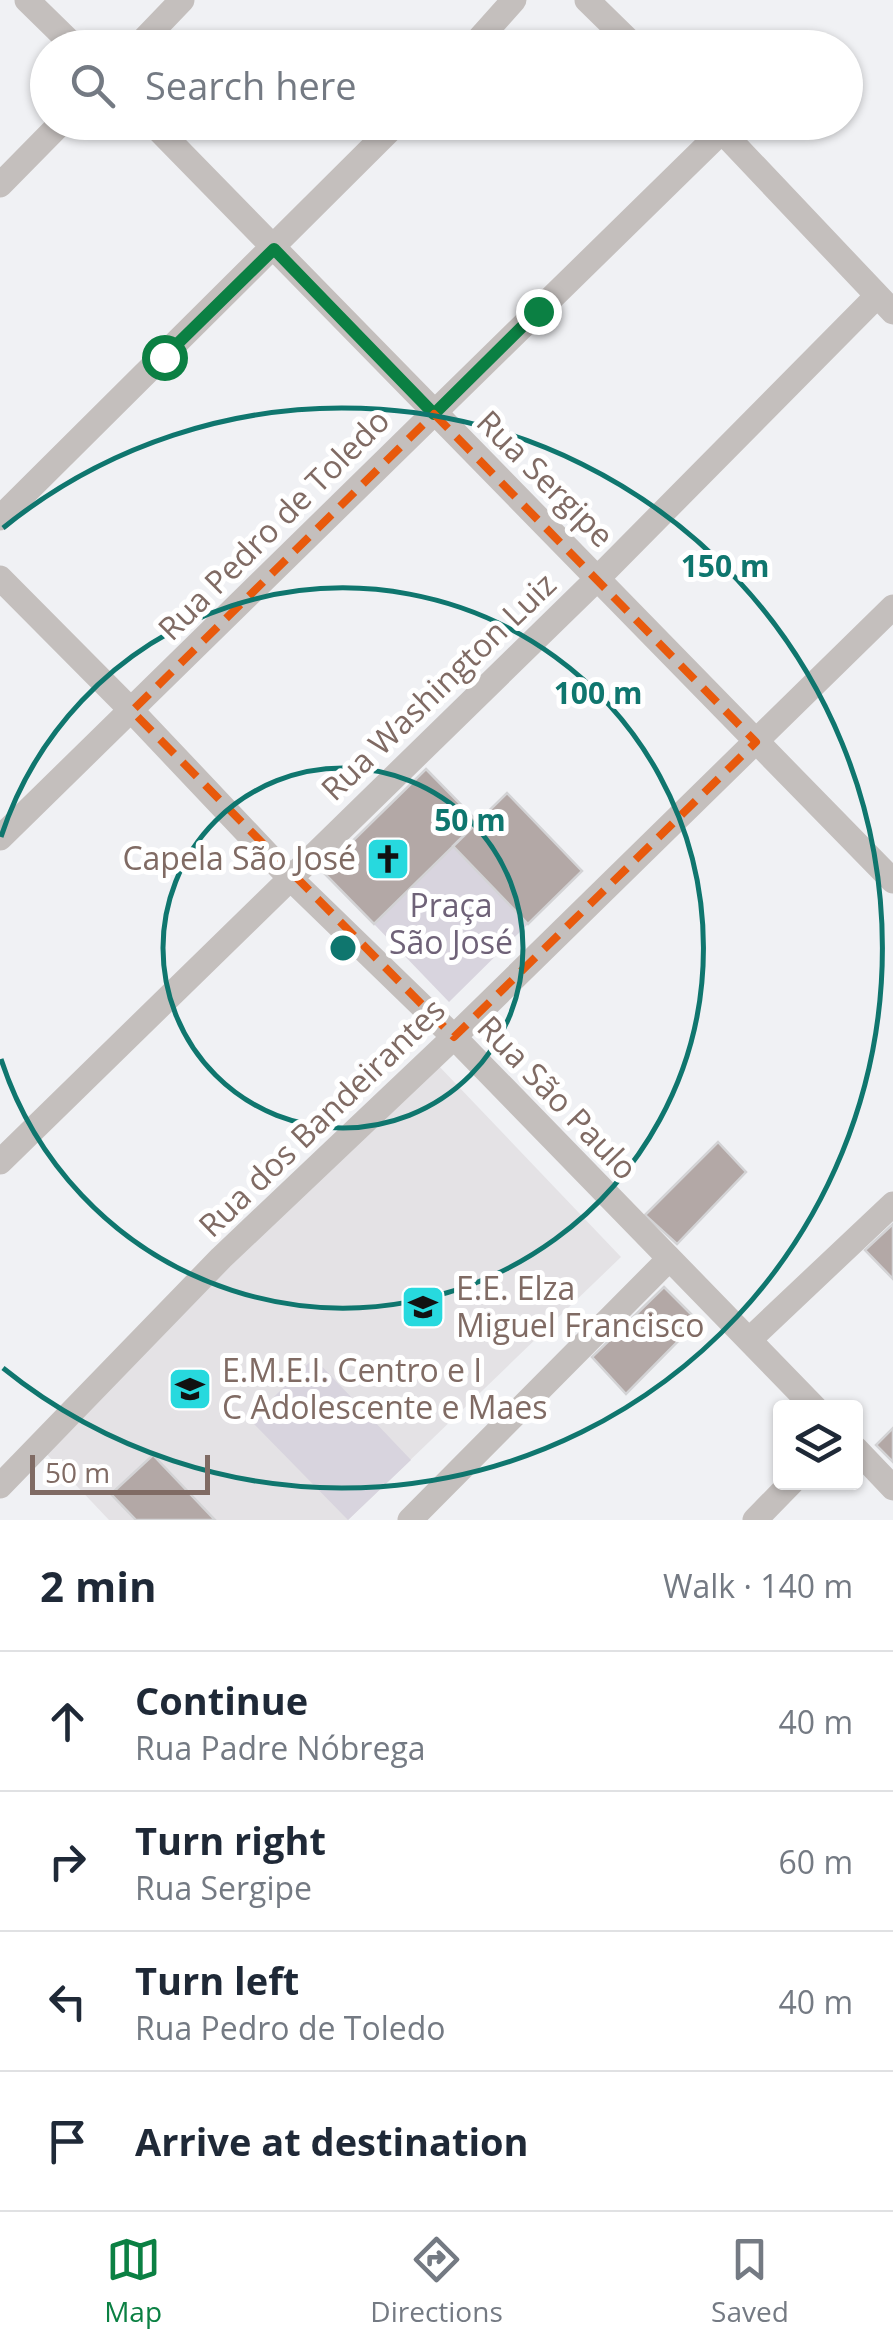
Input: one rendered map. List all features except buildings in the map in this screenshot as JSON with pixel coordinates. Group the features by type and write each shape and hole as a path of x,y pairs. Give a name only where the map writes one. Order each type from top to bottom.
{"street":[{"path":"28,0 58,30"},
{"path":"153,30 182,0"},
{"path":"487,30 514,0"},
{"path":"587,0 618,30"},
{"path":"0,185 44,140"},
{"name":"Rua Sergipe","path":"168,140 893,881"},
{"path":"0,518 380,140"},
{"name":"Rua Pedro de Toledo","path":"0,838 434,414 704,140"},
{"path":"729,140 885,304"},
{"name":"Rua Washington Luiz","path":"0,1162 598,578 885,304"},
{"name":"Rua São Paulo","path":"0,578 289,878 454,1037 807,1400"},
{"name":"Rua dos Bandeirantes","path":"0,1486 221,1258 454,1037 893,607"},
{"path":"865,634 893,629"},
{"path":"749,1340 893,1204"},
{"path":"410,1520 668,1260"},
{"path":"863,1456 893,1488"},
{"path":"755,1520 784,1490"}],"highlighted area":[{"path":"434,414 756,742 454,1037 132,711"}],"shaded area":[{"name":"E.E. Elza Miguel Francisco","path":"436,1063 621,1257 348,1520 109,1520 39,1446"}],"green space":[{"name":"Praça São José","path":"453,846 528,924 449,1002 374,924"},
{"path":"314,1358 411,1460 348,1520 250,1420"}],"place":[{"name":"Capela São José","path":"388,859"},
{"name":"E.E. Elza Miguel Francisco","path":"423,1307"},
{"name":"E.M.E.I. Centro e I C Adolescente e Maes","path":"190,1389"}],"route":[{"path":"164,357 274,249 434,414 538,311"}]}
